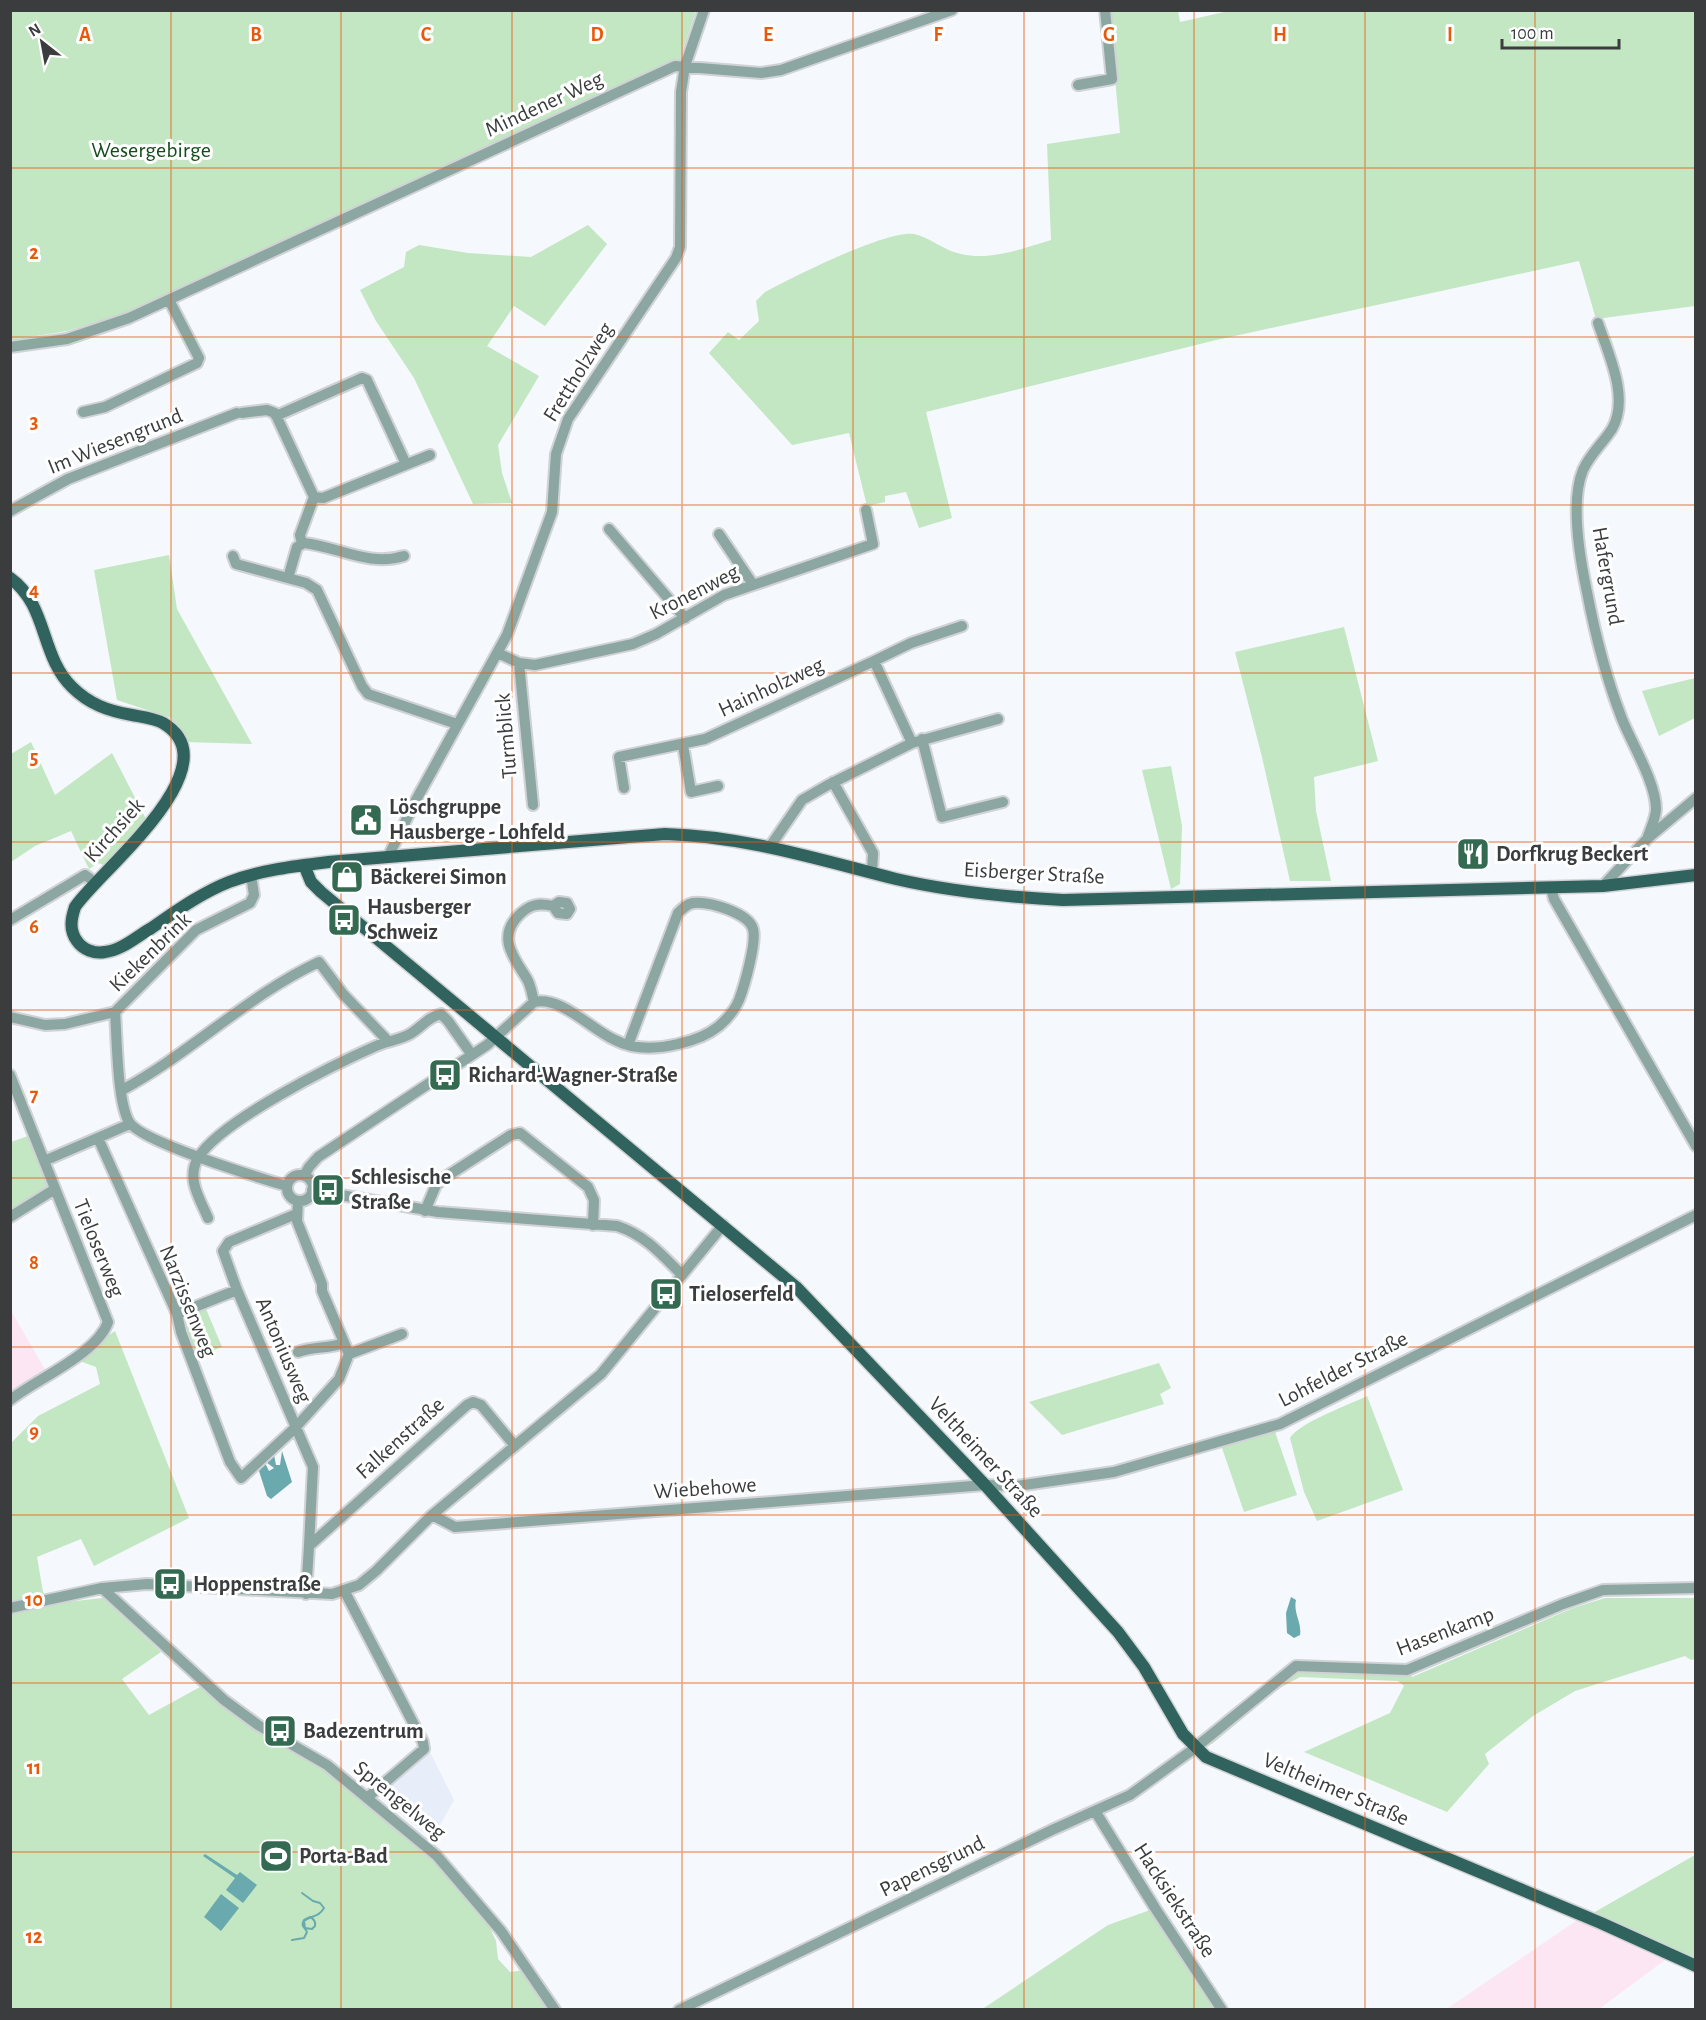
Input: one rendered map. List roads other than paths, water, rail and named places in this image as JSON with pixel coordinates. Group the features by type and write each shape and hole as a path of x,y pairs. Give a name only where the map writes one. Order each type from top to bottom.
{"main road":[{"name":"Kirchsiek","path":"10,578 21,586 34,605 55,663 70,685 93,704 163,723 174,734 181,747 181,765 169,798 129,850 75,907 71,926 79,945 97,953 113,950 208,892 251,875 304,865"},
{"name":"Eisberger Straße","path":"304,865 665,834 705,835 984,896 1063,900 1359,890 1603,886 1695,875"},
{"name":"Veltheimer Straße","path":"304,865 310,882 321,892 796,1287 985,1485 1130,1646 1183,1734 1195,1748 1224,1765 1601,1923 1695,1966"}],"street":[{"name":"Frettholzweg","path":"388,857 498,652 552,512 556,454 568,419 681,248 681,92 685,66 704,10"},
{"name":"Mindener Weg","path":"10,347 67,339 129,318 675,66 761,73 781,70 952,10"},
{"path":"1078,85 1112,79 1105,10"},
{"path":"83,412 105,407 197,363 199,358 169,300"},
{"name":"Hafergrund","path":"1598,323 1615,376 1618,409 1613,428 1593,452 1580,482 1578,495 1580,545 1587,592 1611,684 1621,717 1654,795 1656,811 1647,839"},
{"path":"302,544 300,535 314,497 276,416 362,378 367,380 406,464"},
{"name":"Im Wiesengrund","path":"10,511 68,479 239,413 267,410 276,416"},
{"path":"314,497 324,498 430,455"},
{"name":"Kronenweg","path":"498,652 519,663 535,665 633,644 724,595 752,583 873,544 866,510"},
{"path":"609,529 685,618"},
{"path":"719,534 752,583"},
{"path":"302,544 370,560 393,560 404,556"},
{"path":"288,579 295,552 302,544"},
{"path":"233,556 236,564 317,590 362,686 368,693 458,724"},
{"name":"Hainholzweg","path":"624,788 619,757 705,739 911,643 962,626"},
{"path":"874,661 917,741 942,817 1003,802"},
{"name":"Turmblick","path":"519,663 533,806"},
{"path":"769,848 802,800 833,782 917,741 998,719"},
{"path":"683,745 692,792 718,786"},
{"path":"833,782 873,853 873,872"},
{"path":"1603,886 1647,839 1695,798"},
{"path":"10,920 85,875 96,883"},
{"name":"Kiekenbrink","path":"10,1017 45,1025 65,1024 115,1012 196,930 250,903 255,895 251,875"},
{"path":"1551,888 1554,899 1695,1146"},
{"path":"534,1002 526,978 512,958 510,930 524,910 539,903 553,906"},
{"path":"304,1176 310,1182 312,1190 309,1197 298,1201 289,1196 287,1186 291,1179 304,1176 318,1157 472,1055 496,1037 534,1002 553,1002 595,1029 628,1045 644,1048 671,1046 705,1035 720,1026 739,1000 753,942 754,931 747,919 740,913 701,903 686,905 678,913 628,1045"},
{"path":"122,1090 156,1071 265,993 319,962 343,994 388,1041"},
{"path":"115,1012 124,1106 130,1124 149,1136 199,1157 287,1186"},
{"path":"208,1218 192,1181 199,1157 218,1138 269,1102 345,1060 411,1033 432,1016 441,1014 472,1055"},
{"name":"Tieloserweg","path":"10,1075 108,1322 104,1334 75,1358 10,1400"},
{"path":"44,1161 130,1124"},
{"path":"425,1211 436,1185 444,1178 511,1135 520,1133 588,1187 594,1200 593,1225"},
{"name":"Narzissenweg","path":"98,1138 177,1314 181,1332 230,1462 241,1478 296,1427"},
{"name":"Tieloserweg","path":"10,1217 55,1189"},
{"path":"312,1190 425,1211 617,1226 633,1231 647,1241 681,1274"},
{"path":"296,1427 339,1379 347,1348 322,1291 322,1284 296,1214 298,1201"},
{"name":"Antoniusweg","path":"296,1214 226,1244 224,1256 313,1467 309,1546"},
{"name":"Lohfelder Straße","path":"985,1485 1017,1486 1114,1472 1280,1424 1695,1215"},
{"path":"10,1608 102,1588 170,1584 306,1594 345,1592 376,1571 432,1515 613,1363 681,1274 723,1225"},
{"name":"Antoniusweg","path":"177,1314 237,1290"},
{"path":"298,1352 311,1347 347,1348 402,1334"},
{"name":"Falkenstraße","path":"309,1546 466,1405 473,1402 481,1405 515,1446"},
{"name":"Wiebehowe","path":"432,1515 455,1527 985,1485"},
{"path":"306,1594 309,1546"},
{"name":"Sprengelweg","path":"102,1588 232,1707 258,1725 311,1754 368,1797 437,1856 516,1951 555,2010"},
{"name":"Hasenkamp","path":"1195,1748 1296,1666 1407,1670 1563,1604 1603,1590 1695,1588"},
{"path":"345,1592 423,1742 423,1749 368,1797"},
{"name":"Papensgrund","path":"679,2010 1052,1830 1130,1795 1195,1748"},
{"name":"Hacksiekstraße","path":"1095,1811 1222,2010"}],"water":[{"path":"282,1451 292,1482 271,1499 267,1496 259,1471 265,1463 269,1471 274,1468 266,1462 274,1455 276,1465 280,1465"},
{"path":"1291,1597 1296,1600 1300,1626 1300,1635 1294,1638 1287,1633 1286,1613"},
{"path":"205,1854 237,1875 240,1872 257,1885 243,1903 226,1890 235,1878 203,1856"},
{"path":"221,1894 239,1908 221,1931 204,1917"}],"waterway":[{"path":"292,1940 304,1938 307,1932 303,1925 304,1920 310,1917 311,1918 314,1920 315,1926 312,1929 305,1928 304,1921 309,1918 312,1917 317,1915 324,1908 320,1903 302,1893"}],"place":[{"name":"Löschgruppe Hausberge - Lohfeld","path":"366,820"},
{"name":"Dorfkrug Beckert","path":"1473,854"},
{"name":"Bäckerei Simon","path":"347,877"},
{"name":"Hausberger Schweiz","path":"344,920"},
{"name":"Richard-Wagner-Straße","path":"445,1075"},
{"name":"Schlesische Straße","path":"328,1190"},
{"name":"Tieloserfeld","path":"666,1294"},
{"name":"Hoppenstraße","path":"170,1584"},
{"name":"Badezentrum","path":"280,1731"},
{"name":"Porta-Bad","path":"276,1856"}],"park label":[{"name":"Wesergebirge","path":"151,150"}]}
